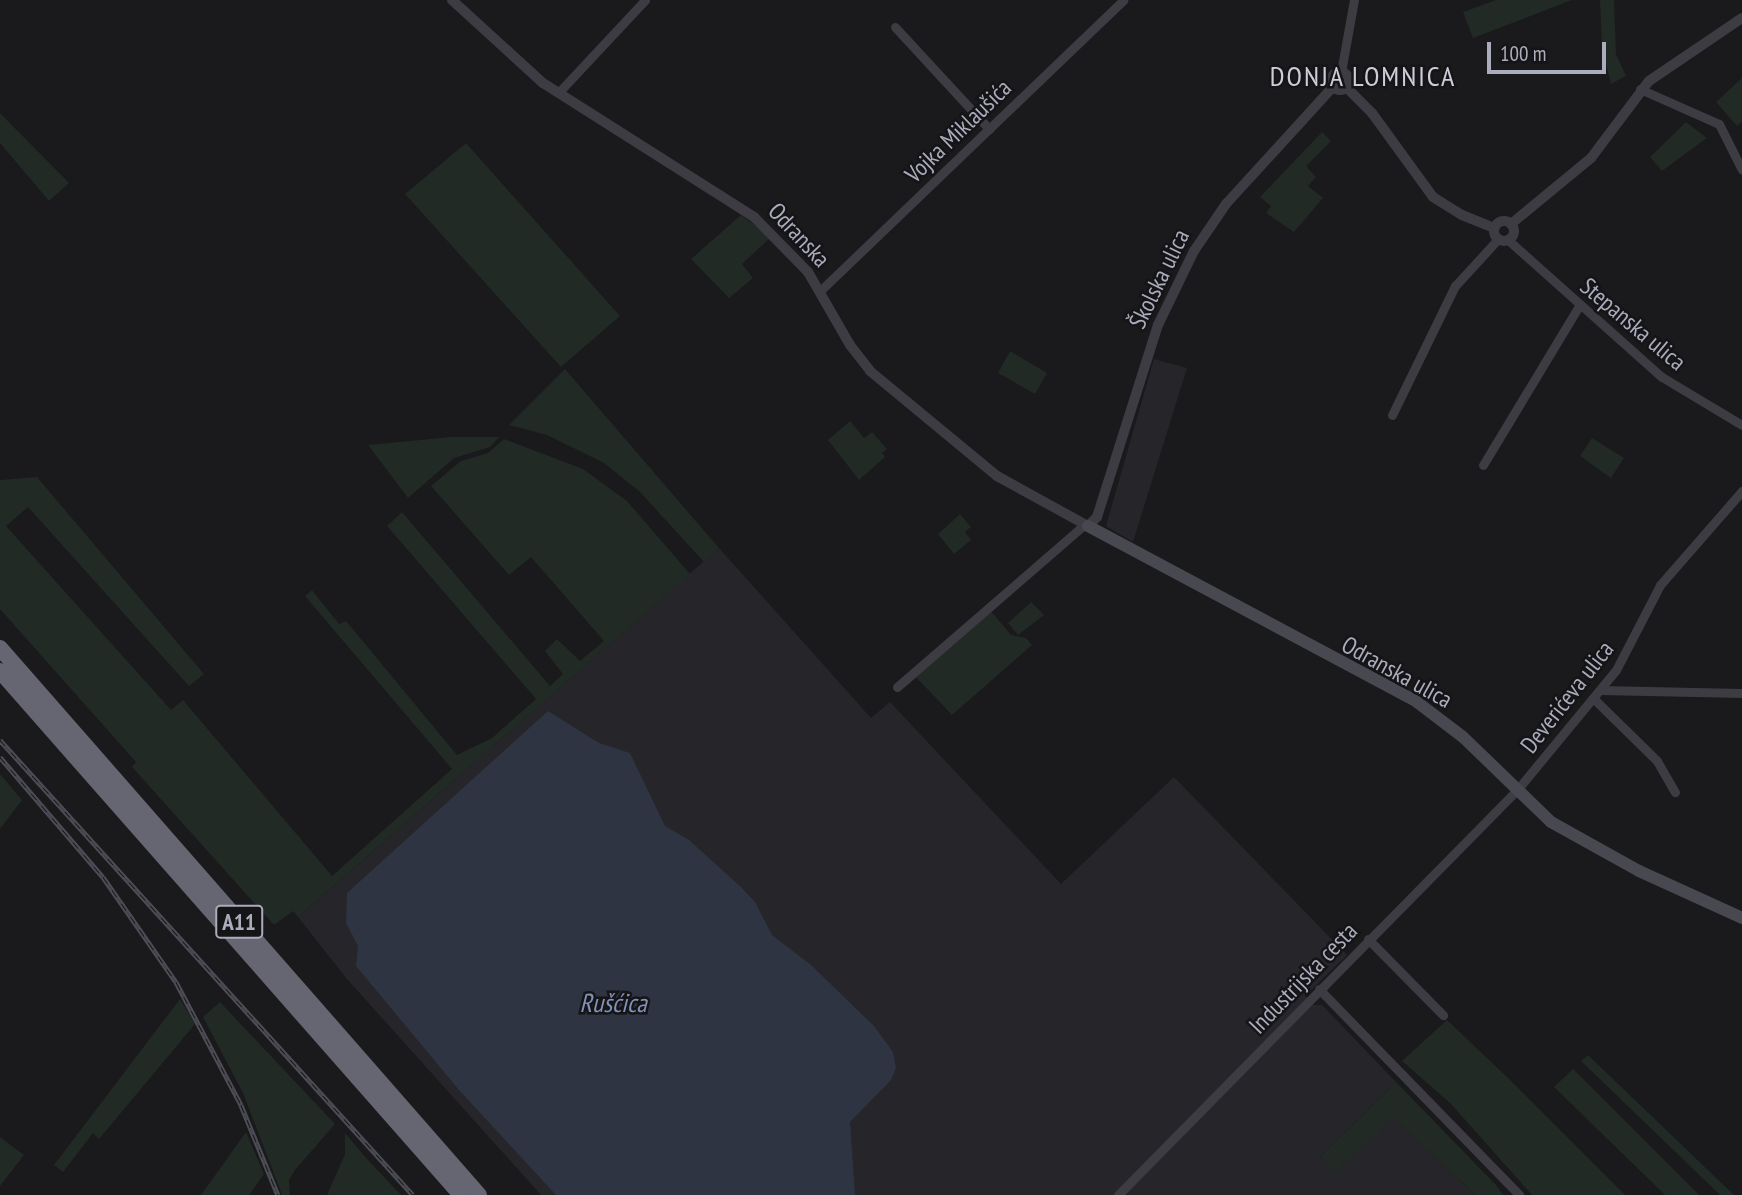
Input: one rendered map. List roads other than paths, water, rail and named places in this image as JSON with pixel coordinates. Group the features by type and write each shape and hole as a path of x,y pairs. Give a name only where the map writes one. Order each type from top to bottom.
{"highway":[{"name":"A11","path":"0,648 479,1195"},
{"name":"A11","path":"0,671 461,1195"}],"main road":[{"name":"Odranska ulica","path":"1086,525 1417,702 1463,737 1559,828 1639,871 1742,918"}],"street":[{"name":"Odranska","path":"452,0 516,62 744,209 796,258 821,290 850,345 882,382 997,476 1086,525"},
{"path":"559,92 645,0"},
{"name":"Vojka Miklaušića","path":"821,290 1123,0"},
{"name":"Školska ulica","path":"1341,72 1354,0"},
{"path":"1511,224 1591,158 1640,89 1674,61 1742,18"},
{"path":"895,27 989,129"},
{"name":"Školska ulica","path":"1086,525 1097,517 1157,325 1194,251 1226,204 1333,87 1333,75 1341,72"},
{"name":"Školska ulica","path":"1341,72 1349,78 1346,87"},
{"path":"1333,87 1346,87 1380,122 1433,197 1500,236"},
{"path":"1640,89 1719,124 1742,170"},
{"path":"1500,236 1501,221 1511,224"},
{"path":"1392,415 1455,286 1473,262 1500,236 1514,231 1511,224"},
{"name":"Stepanska ulica","path":"1500,236 1662,377 1742,425"},
{"path":"1483,465 1579,306"},
{"name":"Deverićeva ulica","path":"1517,790 1626,656 1660,585 1742,491"},
{"path":"897,687 1086,525"},
{"path":"1600,690 1742,694"},
{"path":"1592,698 1657,761 1675,792"},
{"name":"Industrijska cesta","path":"1118,1195 1517,790"},
{"path":"1368,939 1443,1015"},
{"path":"1319,989 1518,1195"}],"water":[{"name":"Rušćica","path":"548,711 599,743 630,753 665,826 689,840 741,887 755,902 772,935 811,965 874,1026 893,1052 896,1068 891,1080 850,1122 855,1195 556,1195 459,1090 356,966 358,946 346,923 347,893"}],"railway":[{"path":"0,740 413,1195"},
{"path":"0,757 103,877 176,982 241,1105 278,1195"}],"district":[{"name":"DONJA LOMNICA","path":"1363,76"}]}
